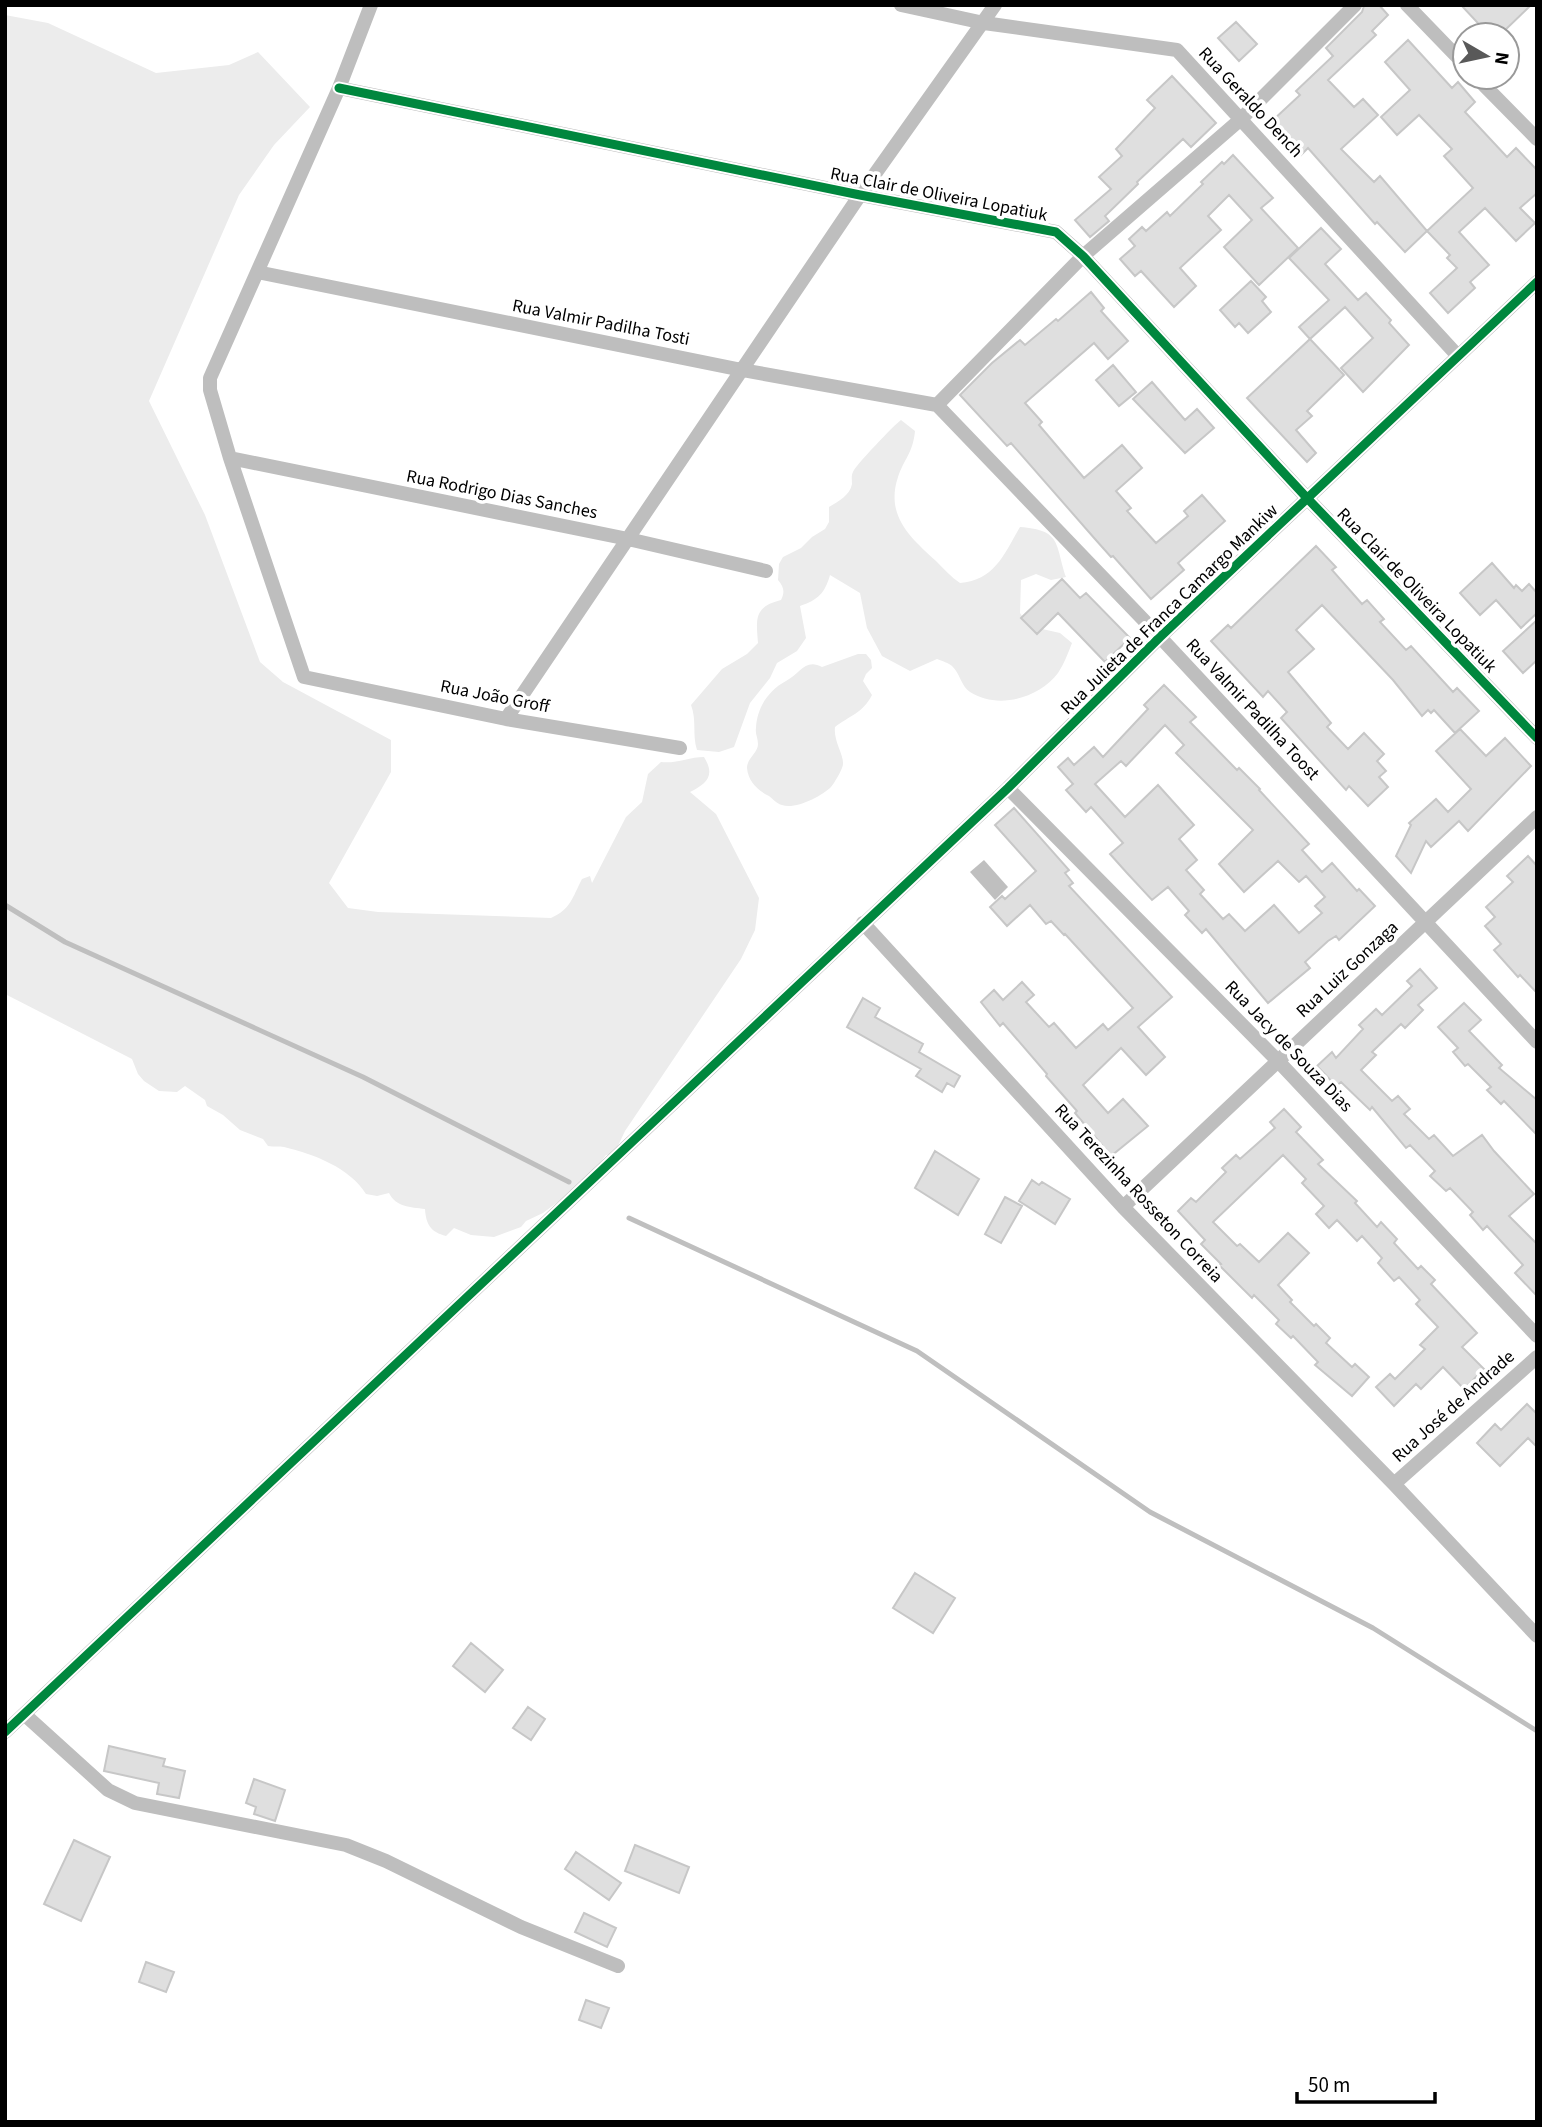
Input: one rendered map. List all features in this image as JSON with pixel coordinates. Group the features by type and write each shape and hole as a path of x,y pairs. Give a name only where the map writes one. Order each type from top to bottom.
{"street":[{"path":"230,458 210,390 211,377 339,88 370,5"},
{"name":"Rua Geraldo Dench","path":"901,5 984,23 1177,50 1457,355"},
{"path":"506,719 860,195 995,5"},
{"path":"937,405 1083,256 1241,120 1355,5"},
{"path":"1407,5 1451,51"},
{"name":"Rua Clair de Oliveira Lopatiuk","path":"339,88 860,195 1056,232 1083,256 1307,498 1537,738"},
{"path":"1490,91 1537,139"},
{"name":"Rua Valmir Padilha Tosti","path":"257,272 742,370 937,405"},
{"name":"Rua Julieta de Franca Camargo Mankiw","path":"5,1732 1008,788 1160,637 1537,282"},
{"name":"Rua Valmir Padilha Toost","path":"937,405 1160,637 1537,1042"},
{"name":"Rua Rodrigo Dias Sanches","path":"230,458 628,539 766,571"},
{"name":"Rua João Groff","path":"230,458 304,677 506,719 680,748"},
{"name":"Rua Jacy de Souza Dias","path":"1008,788 1278,1061 1537,1336"},
{"name":"Rua Luiz Gonzaga","path":"1122,1208 1537,817"},
{"name":"Rua Terezinha Rosseton Correia","path":"863,923 1122,1208 1394,1484 1537,1636"},
{"name":"Rua José de Andrade","path":"1394,1484 1537,1357"},
{"path":"24,1714 108,1790 135,1803 346,1845 386,1861 521,1927 618,1966"}],"shaded area":[{"path":"5,15 48,23 156,73 229,65 258,52 310,107 274,145 239,195 149,401 205,515 260,662 283,682 391,740 391,772 329,883 348,908 378,912 551,918 567,907 582,879 590,876 592,883 626,817 642,802 648,774 661,762 704,757 708,764 708,779 690,792 716,814 759,898 755,930 741,959 625,1131 614,1154 606,1155 586,1181 521,1227 494,1237 471,1235 454,1228 446,1236 441,1234 430,1227 425,1209 400,1204 389,1193 377,1196 366,1194 351,1177 330,1163 295,1150 268,1146 263,1139 240,1130 185,1086 177,1092 159,1091 138,1074 132,1059 5,994"},
{"path":"901,420 915,431 895,491 898,515 918,544 957,581 972,581 990,571 1003,556 1020,527 1043,531 1055,541 1066,577 1051,580 1036,574 1021,580 1020,613 1029,626 1060,633 1072,643 1060,670 1050,682 1029,695 1005,700 993,700 970,692 952,666 937,659 910,671 882,656 867,628 860,593 830,575 820,595 800,606 806,638 797,651 777,663 770,678 750,703 734,747 719,752 697,750 691,705 722,669 747,654 758,643 757,620 761,610 781,600 783,594 783,587 778,580 779,564 783,557 801,548 825,529 829,522 829,507 849,491 855,468"},
{"path":"858,654 866,654 871,660 872,668 863,681 872,695 860,710 835,727 843,760 839,775 831,787 815,798 794,806 778,804 757,788 747,768 758,747 756,728 761,706 774,689 803,668 811,664 822,667"},
{"path":"984,860 1008,887 995,900 970,872"}],"building":[{"path":"1379,5 1388,15 1372,31 1376,35 1328,80 1354,107 1363,99 1378,115 1341,149 1374,182 1380,176 1427,231 1405,252 1377,222 1375,224 1308,148 1301,155 1271,122 1300,95 1296,91 1333,56 1326,48 1362,12 1364,6"},
{"path":"1461,5 1531,5 1514,21 1476,21"},
{"path":"1236,22 1257,44 1239,61 1218,38"},
{"path":"1408,40 1451,87 1451,91 1466,91 1475,102 1465,112 1507,157 1516,148 1537,170 1537,193 1520,208 1535,223 1516,241 1485,208 1459,232 1489,265 1470,282 1475,288 1448,313 1430,293 1457,268 1447,258 1450,255 1427,231 1473,188 1444,156 1452,149 1419,115 1397,135 1381,117 1410,90 1385,62"},
{"path":"1172,76 1216,123 1191,147 1183,139 1137,182 1105,216 1109,221 1090,237 1075,220 1111,189 1099,177 1122,156 1116,149 1155,108 1147,100"},
{"path":"1233,155 1273,198 1261,208 1298,248 1259,285 1224,247 1252,220 1229,195 1208,216 1221,230 1180,268 1196,286 1174,307 1141,271 1135,276 1120,259 1135,246 1129,239 1142,227 1146,231 1167,212 1170,216 1203,184 1201,182"},
{"path":"1321,228 1341,249 1325,264 1358,300 1366,293 1409,345 1363,392 1341,368 1373,338 1345,307 1310,339 1299,327 1329,300 1289,258"},
{"path":"1251,281 1266,297 1262,301 1271,312 1248,333 1239,323 1235,327 1220,310"},
{"path":"1091,292 1104,308 1101,311 1128,341 1108,359 1094,343 1025,403 1042,422 1039,425 1084,478 1122,445 1142,468 1116,491 1131,508 1127,511 1156,543 1188,516 1184,511 1202,495 1225,521 1178,563 1184,570 1151,599 1011,443 1007,446 960,395 1020,340 1025,345"},
{"path":"1310,339 1344,375 1307,411 1312,416 1296,430 1316,453 1307,462 1247,398"},
{"path":"1113,365 1136,392 1119,406 1096,380"},
{"path":"1152,382 1185,420 1197,409 1214,428 1185,453 1133,399"},
{"path":"1316,546 1336,567 1332,570 1362,604 1367,600 1384,619 1380,622 1406,650 1411,646 1453,692 1457,688 1479,711 1455,733 1434,710 1431,713 1428,710 1422,716 1393,680 1322,605 1296,630 1314,649 1288,672 1331,723 1327,727 1348,749 1364,733 1384,754 1377,761 1386,771 1379,777 1388,787 1368,806 1349,786 1346,790 1281,718 1287,712 1268,691 1263,697 1211,641 1228,625 1231,628"},
{"path":"1492,563 1514,588 1516,585 1522,591 1529,584 1537,593 1537,613 1521,628 1496,600 1480,615 1460,593"},
{"path":"1062,579 1080,598 1086,593 1130,638 1105,662 1058,613 1037,634 1021,618"},
{"path":"1537,620 1537,660 1523,673 1503,651"},
{"path":"1164,685 1196,717 1190,722 1237,770 1239,768 1260,789 1309,844 1302,850 1322,872 1332,863 1357,891 1359,889 1375,906 1339,940 1336,936 1328,941 1305,962 1310,968 1268,1003 1206,929 1202,933 1185,915 1189,911 1168,887 1152,900 1110,854 1123,843 1091,807 1086,812 1066,790 1073,784 1058,767 1068,758 1074,765 1094,747 1103,757 1148,709 1144,705","holes":["1165,725 1184,745 1176,753 1253,830 1219,864 1244,892 1278,861 1299,882 1306,876 1325,897 1315,906 1322,913 1299,933 1274,905 1245,931 1229,914 1223,919 1200,894 1204,890 1186,870 1197,860 1179,839 1194,825 1158,785 1125,817 1095,784 1121,761 1126,766"]},
{"path":"1460,729 1486,756 1505,738 1531,766 1468,831 1459,821 1431,847 1426,841 1411,873 1396,856 1411,825 1409,823 1436,799 1448,812 1471,789 1436,751"},
{"path":"1014,808 1069,870 1065,873 1073,883 1069,886 1172,997 1138,1027 1165,1057 1146,1075 1121,1048 1083,1085 1108,1113 1123,1099 1148,1126 1111,1156 1047,1074 1003,1023 1000,1026 981,1002 994,990 1003,1000 1022,982 1034,995 1026,1002 1049,1027 1054,1023 1076,1048 1103,1024 1108,1030 1133,1008 1065,934 1051,921 1046,924 1030,905 1007,926 990,907 1002,896 1005,899 1036,871 995,825"},
{"path":"1528,856 1537,866 1537,993 1520,975 1518,977 1494,950 1501,944 1485,926 1495,917 1486,907 1513,882 1507,876"},
{"path":"1420,969 1437,988 1418,1005 1423,1010 1405,1028 1401,1024 1372,1052 1376,1055 1361,1070 1392,1101 1398,1096 1410,1109 1404,1114 1429,1139 1434,1135 1453,1156 1482,1135 1534,1194 1509,1216 1537,1244 1537,1296 1515,1273 1523,1265 1487,1226 1483,1230 1470,1215 1473,1212 1450,1188 1446,1191 1430,1176 1435,1171 1410,1145 1406,1148 1372,1107 1370,1110 1341,1082 1336,1086 1317,1066 1332,1052 1336,1058 1363,1029 1359,1025 1376,1009 1382,1015 1412,986 1407,981"},
{"path":"863,998 880,1008 875,1017 923,1044 919,1052 960,1076 954,1087 947,1083 942,1092 916,1076 921,1069 847,1027"},
{"path":"1464,1003 1481,1020 1469,1031 1502,1065 1499,1068 1537,1100 1537,1135 1504,1101 1501,1104 1487,1090 1491,1087 1468,1064 1465,1066 1453,1052 1458,1048 1438,1027"},
{"path":"1284,1109 1301,1127 1296,1132 1323,1160 1318,1164 1357,1201 1355,1203 1377,1227 1381,1222 1397,1239 1394,1243 1418,1269 1421,1266 1435,1280 1431,1284 1477,1333 1462,1347 1484,1369 1464,1389 1443,1367 1421,1389 1416,1384 1394,1406 1376,1387 1390,1374 1395,1379 1425,1349 1420,1345 1438,1327 1416,1304 1420,1300 1399,1277 1394,1281 1378,1263 1382,1258 1362,1236 1357,1241 1337,1220 1329,1228 1316,1214 1324,1206 1302,1183 1306,1179 1283,1155 1213,1222 1237,1246 1240,1244 1259,1262 1288,1233 1309,1253 1278,1285 1292,1300 1290,1302 1330,1338 1326,1343 1352,1367 1355,1364 1369,1377 1352,1396 1315,1365 1318,1362 1293,1336 1291,1338 1276,1324 1279,1320 1219,1265 1221,1264 1201,1244 1205,1240 1178,1211 1191,1198 1196,1202 1226,1172 1222,1168 1236,1155 1240,1159 1275,1128 1270,1122"},
{"path":"935,1151 979,1179 958,1215 915,1188"},
{"path":"1032,1180 1039,1185 1042,1182 1070,1199 1055,1224 1019,1201"},
{"path":"1005,1197 1022,1206 1001,1243 985,1234"},
{"path":"1527,1404 1537,1414 1537,1447 1528,1438 1500,1466 1477,1443 1495,1424 1501,1430"},
{"path":"915,1573 955,1598 933,1633 893,1608"},
{"path":"471,1643 503,1670 485,1692 453,1666"},
{"path":"528,1707 545,1719 531,1740 513,1728"},
{"path":"109,1746 165,1759 163,1766 185,1771 179,1798 157,1794 159,1783 104,1771"},
{"path":"254,1779 285,1790 275,1821 254,1814 256,1807 246,1803"},
{"path":"74,1840 110,1857 81,1921 44,1904"},
{"path":"635,1845 689,1867 679,1893 625,1871"},
{"path":"576,1852 621,1883 609,1900 565,1869"},
{"path":"584,1913 616,1928 607,1947 575,1932"},
{"path":"146,1962 174,1972 166,1992 139,1982"},
{"path":"586,2000 609,2008 601,2028 579,2020"}],"waterway":[{"path":"5,905 65,942 363,1077 569,1182"},
{"path":"629,1218 917,1351 1150,1512 1373,1628 1537,1731"}],"cycle path":[{"path":"339,88 860,195 1056,232 1083,256 1307,498 1537,738"},
{"path":"5,1732 1008,788 1160,637 1537,282"}]}
